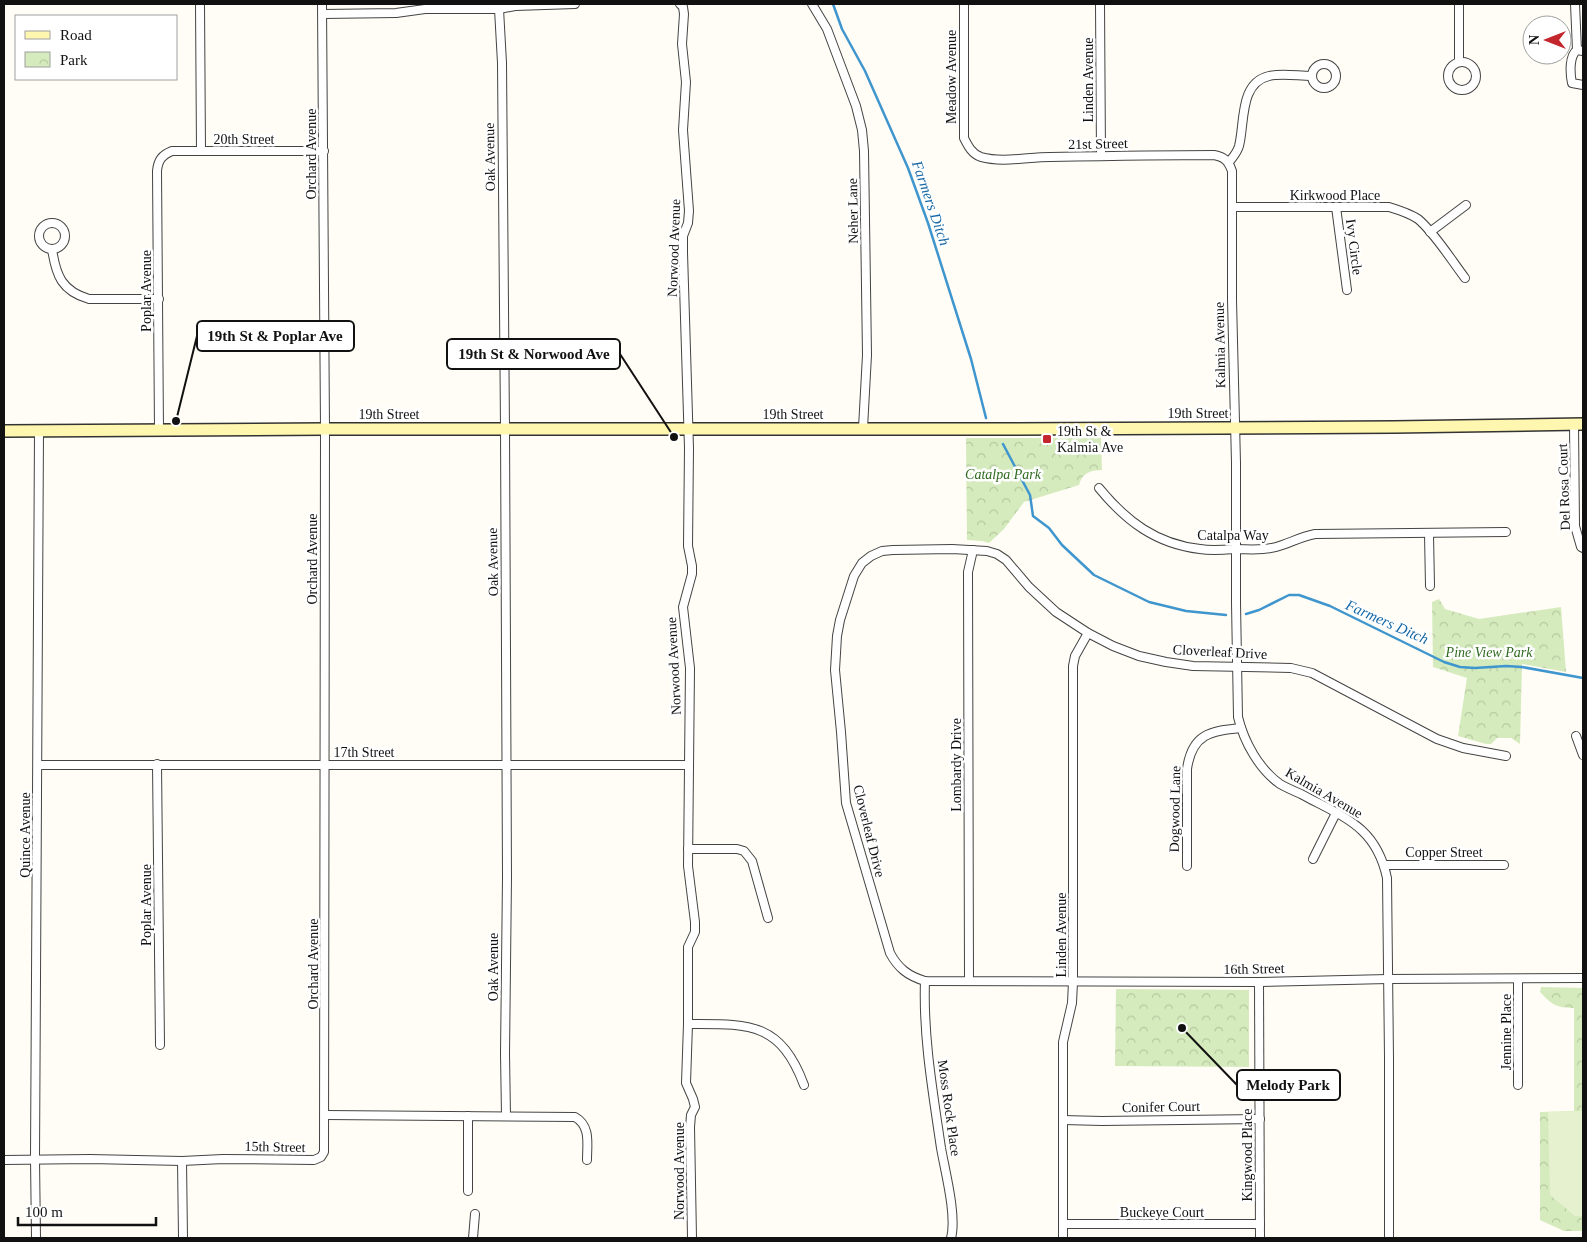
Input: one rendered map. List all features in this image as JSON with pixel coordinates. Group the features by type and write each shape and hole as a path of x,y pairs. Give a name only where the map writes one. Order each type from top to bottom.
{"street":[{"path":"200,4 202,151"},
{"name":"Orchard Avenue","path":"322,4 325,429 325,1115"},
{"path":"322,14 396,13 425,9 575,4"},
{"name":"Norwood Avenue","path":"680,4 683,7 684,14 683,57 686,67 686,82 683,130 689,211 688,223 683,236 683,253 688,429 688,546 692,574 683,607 690,668 688,866 695,922 694,932 688,947 686,1082 694,1099 690,1127 692,1238"},
{"name":"Neher Lane","path":"812,4 827,29 856,106 862,130 864,151 867,356 863,428"},
{"name":"Meadow Avenue","path":"964,4 963,127 964,138 969,149"},
{"name":"Linden Avenue","path":"1100,4 1101,156"},
{"path":"1459,4 1459,62"},
{"path":"1575,4 1580,51 1572,55 1571,80 1575,84 1583,84"},
{"name":"Oak Avenue","path":"500,8 505,429 506,1116"},
{"path":"1229,162 1239,147 1248,94 1252,86 1262,78 1270,75 1312,76"},
{"name":"21st Street","path":"969,149 982,157 1002,159 1214,155 1223,157 1229,162"},
{"name":"20th Street","path":"165,154 172,151 324,151"},
{"name":"Poplar Avenue","path":"159,430 157,171 158,163 165,154"},
{"name":"Kalmia Avenue","path":"1229,162 1232,171 1238,717 1241,728 1258,761 1268,774 1281,784 1357,825 1377,849 1384,865 1387,878 1389,1238"},
{"path":"1430,232 1466,205"},
{"name":"Kirkwood Place","path":"1232,207 1389,207 1402,210 1418,219 1465,278"},
{"name":"Ivy Circle","path":"1336,207 1347,290"},
{"path":"52,249 59,278 66,287 79,296 89,299 159,299"},
{"name":"19th Street","path":"4,431 1235,428 1579,424"},
{"name":"Del Rosa Court","path":"1579,424 1575,526 1581,547 1583,548"},
{"name":"Quince Avenue","path":"36,1238 39,431"},
{"name":"Catalpa Way","path":"1099,488 1126,518 1143,530 1161,540 1201,550 1263,550 1276,547 1302,536 1316,534 1506,532"},
{"path":"1429,534 1430,586"},
{"name":"Lombardy Drive","path":"969,981 968,572 973,550"},
{"name":"Cloverleaf Drive","path":"925,981 913,978 903,972 895,963 890,953 846,802 835,670 837,636 854,576 862,563 882,551 987,550 1006,560 1029,587 1056,612 1088,633 1113,646 1139,656 1193,666 1291,668 1312,674 1436,739 1463,748 1506,756"},
{"name":"Linden Avenue","path":"1063,1238 1063,1042 1072,1003 1073,982 1073,666 1088,633"},
{"name":"Dogwood Lane","path":"1187,866 1188,758 1195,745 1203,737 1216,730 1241,728"},
{"path":"1576,736 1583,755"},
{"name":"Poplar Avenue","path":"158,764 160,1045"},
{"name":"17th Street","path":"38,765 325,764 506,766 689,764"},
{"path":"1313,858 1336,813"},
{"path":"688,849 738,849 744,851 752,861 768,918"},
{"name":"Copper Street","path":"1384,865 1504,865"},
{"name":"16th Street","path":"925,981 1259,982 1583,978"},
{"name":"Jennine Place","path":"1518,979 1518,1085"},
{"name":"Moss Rock Place","path":"925,981 926,1023 933,1088 951,1206 952,1238"},
{"name":"Kingwood Place","path":"1259,982 1260,1238"},
{"path":"688,1024 738,1024 767,1034 779,1042 790,1055 804,1085"},
{"path":"325,1115 576,1117 582,1120 586,1128 587,1160"},
{"name":"15th Street","path":"4,1160 314,1160 322,1157 324,1152 325,1115"},
{"path":"468,1116 468,1191"},
{"name":"Conifer Court","path":"1063,1120 1260,1118"},
{"path":"182,1161 183,1238"},
{"path":"473,1238 476,1214"},
{"name":"Buckeye Court","path":"1063,1224 1260,1224"}],"green space":[{"name":"Catalpa Park","path":"966,438 1101,438 1102,470 1087,473 1079,485 1024,502 1004,529 989,543 967,540"},
{"name":"Pine View Park","path":"1439,599 1445,609 1479,619 1561,607 1566,672 1522,664 1520,744 1511,738 1497,738 1491,744 1486,744 1458,736 1467,678 1433,667 1432,602"},
{"path":"1541,987 1583,988 1583,1231 1564,1231 1540,1220 1540,1112 1574,1111 1574,1008 1552,1003 1540,992"},
{"path":"1116,989 1249,990 1249,1067 1115,1066"},
{"path":"1583,1111 1583,1216 1575,1216 1550,1195 1548,1112"}],"waterway":[{"name":"Farmers Ditch","path":"833,4 842,29 865,71 908,168 928,223 971,359 986,418"},
{"name":"Farmers Ditch","path":"1003,444 1030,495 1033,516 1049,528 1062,545 1094,575 1149,602 1186,611 1226,615"},
{"name":"Farmers Ditch","path":"1246,614 1259,610 1289,595 1299,595 1330,606 1444,662 1460,667 1522,667 1583,678"}],"place":[{"name":"19th St & Poplar Ave","path":"176,421"},
{"name":"19th St & Norwood Ave","path":"674,437"},
{"name":"19th St & Kalmia Ave","path":"1047,439"},
{"name":"Melody Park","path":"1182,1028"}]}
